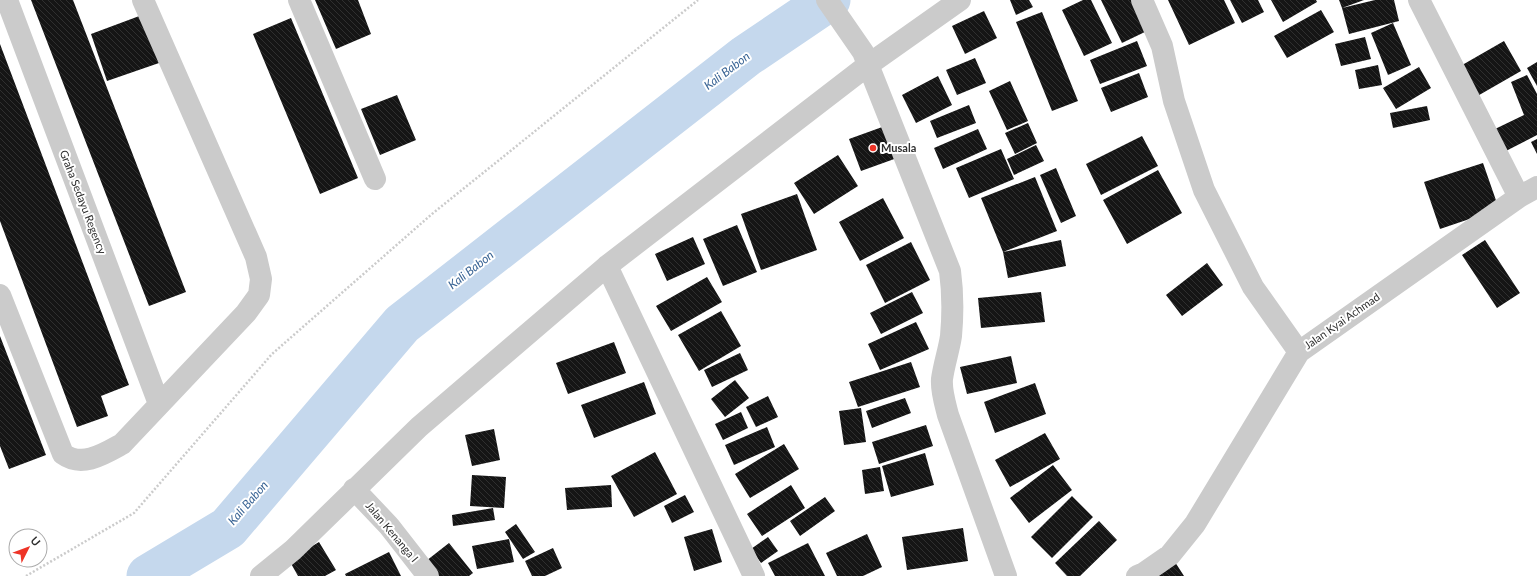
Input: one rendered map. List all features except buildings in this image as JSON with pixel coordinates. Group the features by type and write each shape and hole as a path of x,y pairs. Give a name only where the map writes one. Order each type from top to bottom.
{"street":[{"name":"Graha Sedayu Regency","path":"7,0 159,404"},
{"path":"0,295 63,454 70,459 77,460 100,456 122,444 246,313 259,295 261,278 256,257 143,0"},
{"path":"299,0 375,179"},
{"path":"827,0 866,58 950,271 953,292 953,319 942,380 943,395 948,415 1006,576"},
{"path":"261,576 293,550 419,427 607,266 866,58 960,0"},
{"path":"1142,0 1162,46 1174,101 1204,190 1253,287 1299,352"},
{"path":"1418,0 1519,198"},
{"name":"Jalan Kyai Achmad","path":"1137,576 1144,573 1170,555 1195,524 1299,352 1537,186"},
{"path":"607,266 754,576"},
{"name":"Jalan Kenanga I","path":"354,489 389,526 428,576"}],"path":[{"path":"26,576 134,513 272,354 432,214 698,0"}],"waterway":[{"name":"Kali Babon","path":"148,576 228,528 402,324 746,56 829,0"}],"place":[{"name":"Musala","path":"873,148"}]}
